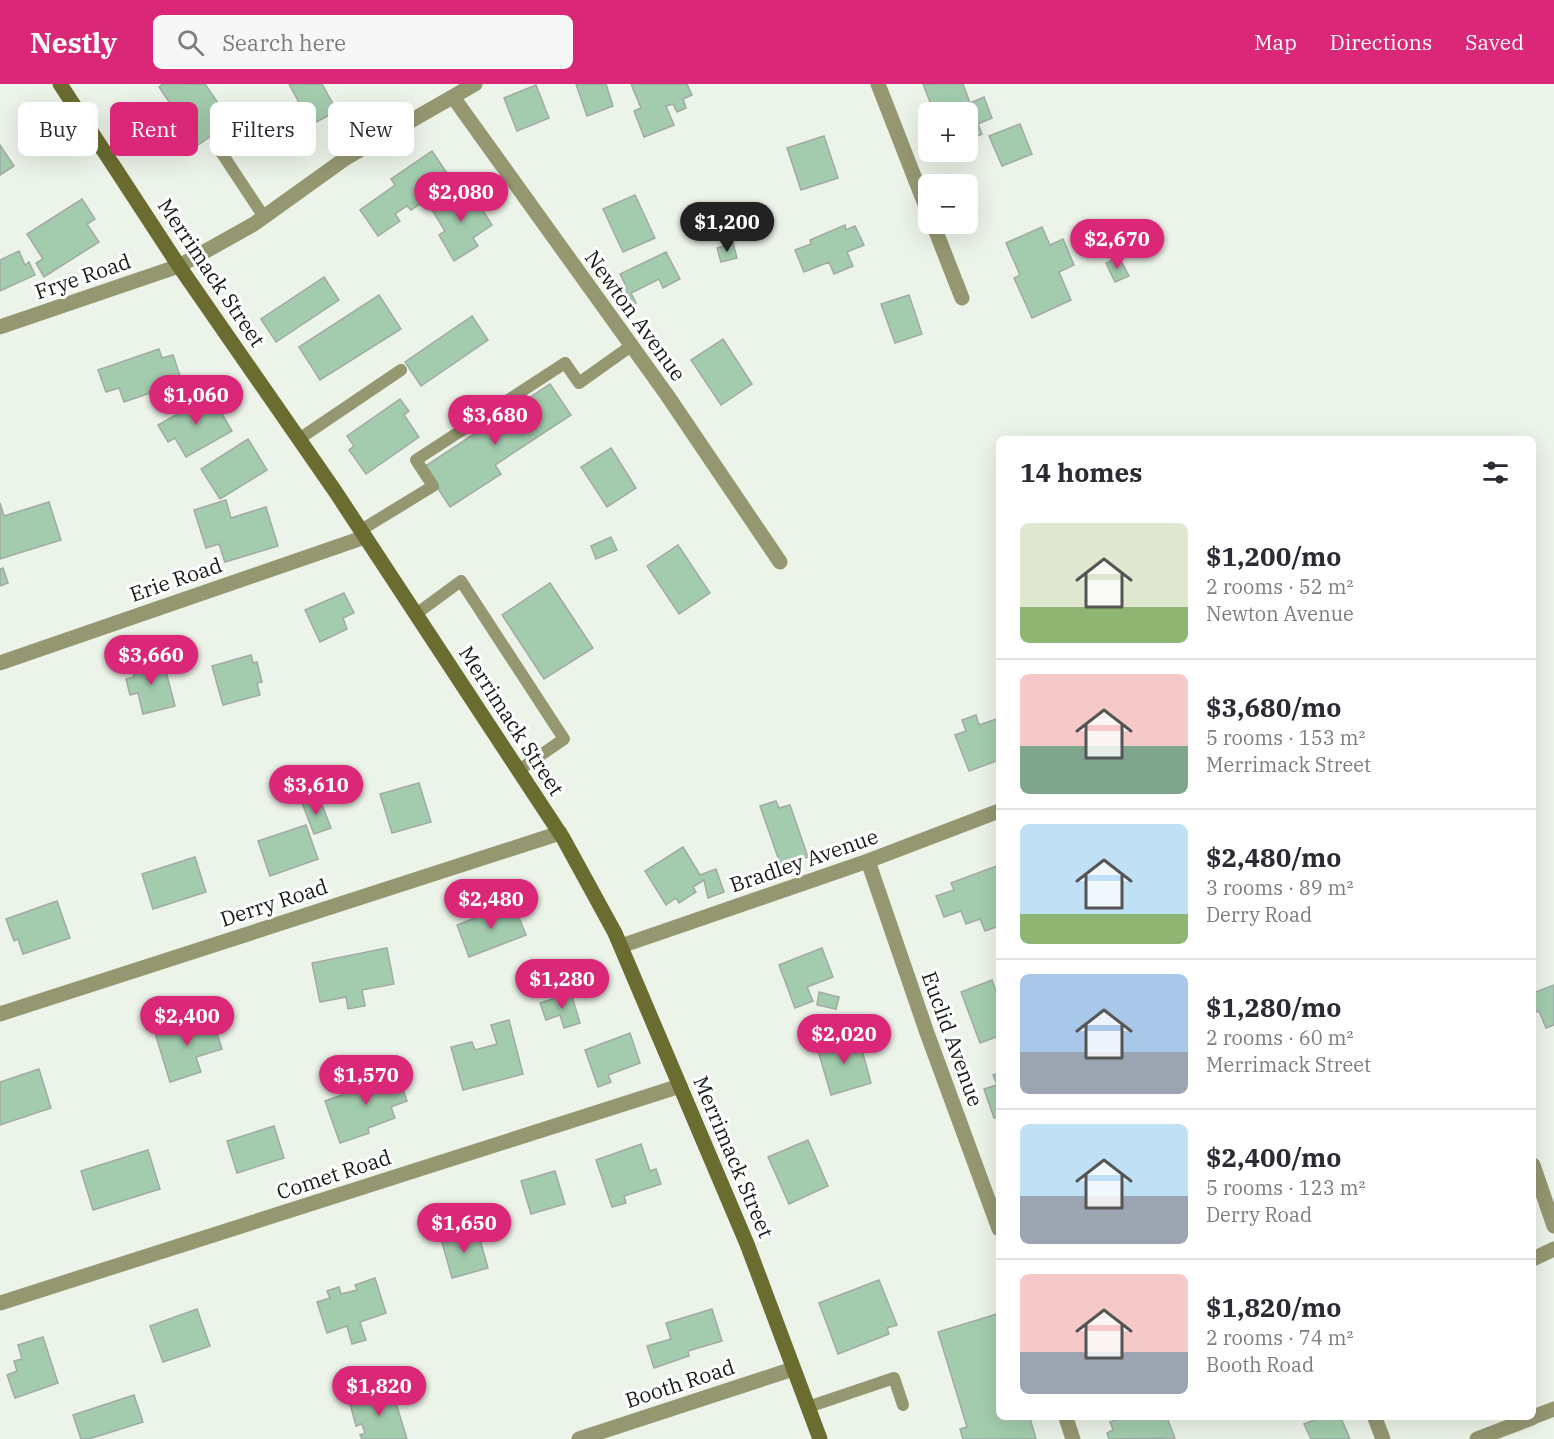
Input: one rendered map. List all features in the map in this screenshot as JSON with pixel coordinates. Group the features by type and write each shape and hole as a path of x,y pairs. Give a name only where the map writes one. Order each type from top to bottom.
{"main road":[{"name":"Merrimack Street","path":"60,84 179,266 363,533 560,833 621,946 747,1244 820,1439"}],"street":[{"name":"Frye Road","path":"0,327 179,266 264,217 346,158 475,84"},
{"path":"878,84 918,186"},
{"name":"Newton Avenue","path":"453,97 667,395 780,562"},
{"path":"937,234 962,298"},
{"name":"Erie Road","path":"0,663 363,533"},
{"name":"Bradley Avenue","path":"621,946 868,861 996,812"},
{"name":"Derry Road","path":"0,1014 560,833"},
{"name":"Euclid Avenue","path":"868,861 931,1044 996,1221"},
{"name":"Comet Road","path":"0,1303 680,1086"},
{"path":"1536,1174 1554,1226"},
{"path":"1536,1257 1554,1249"},
{"name":"Booth Road","path":"579,1439 794,1369"},
{"path":"1536,1416 1554,1409"},
{"path":"1067,1420 1073,1439"},
{"path":"1376,1420 1383,1439"},
{"path":"1477,1439 1524,1420"}],"lane":[{"path":"224,156 264,217"},
{"path":"363,533 433,486 416,460 565,363 579,383 631,346"},
{"path":"299,439 401,370"},
{"path":"416,614 460,581 564,739 519,770"},
{"path":"808,1407 894,1378 903,1405"}],"building":[{"path":"163,84 205,84 217,102 210,102 210,137 198,145 198,102 169,102 159,87"},
{"path":"289,84 322,84 332,102 328,102 328,116 316,122 316,102 299,102"},
{"path":"576,84 606,84 613,106 587,116"},
{"path":"631,84 687,84 692,95 683,99 686,108 677,112 673,104 666,106 674,125 644,137 634,111 641,108"},
{"path":"923,84 963,84 970,102 930,102"},
{"path":"536,85 549,118 517,131 504,98"},
{"path":"984,97 992,118 978,124 978,102 972,102"},
{"path":"978,124 982,134 978,136"},
{"path":"1020,124 1032,154 1002,166 989,136"},
{"path":"824,136 838,178 801,190 787,148"},
{"path":"0,145 14,166 0,175"},
{"path":"432,151 453,182 411,210 407,206 395,214 400,221 378,236 360,210 395,185 391,179"},
{"path":"468,187 492,225 473,238 478,246 454,261 439,235 445,231 432,210"},
{"path":"635,195 655,238 623,252 603,209"},
{"path":"82,199 95,219 87,224 99,242 44,277 36,263 43,259 27,234"},
{"path":"845,225 846,230 855,226 864,245 847,252 853,266 834,274 829,262 804,272 795,250 811,244 810,240"},
{"path":"1042,227 1050,245 1063,239 1074,265 1059,272 1071,300 1032,318 1014,278 1020,275 1006,243"},
{"path":"733,243 737,258 721,262 717,248"},
{"path":"19,251 25,265 29,262 35,275 0,291 0,260"},
{"path":"666,252 680,279 663,288 659,279 631,293 636,303 628,307 620,291 627,288 620,274"},
{"path":"1119,257 1129,276 1115,282 1106,263"},
{"path":"324,277 339,300 276,342 261,319"},
{"path":"379,295 401,329 320,380 299,347"},
{"path":"909,295 922,334 895,343 881,304"},
{"path":"472,316 488,340 421,386 405,362"},
{"path":"723,339 752,384 721,405 691,360"},
{"path":"159,349 162,358 173,355 182,382 124,402 119,388 106,392 98,370"},
{"path":"550,384 571,415 495,465 501,474 450,507 424,467"},
{"path":"211,395 232,431 186,457 175,438 168,442 158,425"},
{"path":"400,399 409,411 404,415 419,437 366,474 349,450 354,446 347,436"},
{"path":"248,439 267,470 220,499 201,469"},
{"path":"611,448 636,488 607,507 581,467"},
{"path":"226,500 231,518 266,507 278,546 225,562 219,544 206,548 194,510"},
{"path":"49,502 61,540 0,559 0,503 4,516"},
{"path":"611,537 617,550 596,559 591,546"},
{"path":"678,545 710,593 679,614 647,566"},
{"path":"3,568 8,583 0,586 0,569"},
{"path":"550,583 593,648 544,679 502,615"},
{"path":"344,593 354,613 343,618 347,629 320,642 305,610"},
{"path":"153,655 155,662 163,660 175,706 143,714 138,693 130,695 126,679 134,677 132,668 143,665 142,658"},
{"path":"251,655 253,663 257,662 262,682 257,683 260,695 223,705 212,666"},
{"path":"976,715 979,725 996,719 996,761 969,771 955,735 966,731 962,720"},
{"path":"419,783 431,822 392,833 380,794"},
{"path":"319,797 331,828 314,834 302,803"},
{"path":"776,801 779,808 790,805 808,857 781,866 760,806"},
{"path":"306,825 318,859 270,876 258,841"},
{"path":"683,847 700,875 716,869 724,892 708,898 704,880 693,887 696,892 679,903 676,898 666,905 645,871"},
{"path":"195,857 206,892 153,909 142,874"},
{"path":"996,866 996,927 985,931 980,919 966,924 961,911 944,917 936,896 954,890 951,883"},
{"path":"57,901 70,938 23,954 18,939 14,941 6,919"},
{"path":"513,903 526,935 469,957 457,925"},
{"path":"387,948 394,984 362,990 365,1006 348,1009 346,997 320,1002 312,963"},
{"path":"822,948 833,977 807,987 813,1001 795,1008 779,965"},
{"path":"992,980 996,990 996,1037 980,1043 961,992"},
{"path":"1554,985 1554,1025 1546,1028 1539,1011 1536,1012 1536,992"},
{"path":"819,992 839,997 836,1009 817,1005"},
{"path":"571,993 580,1023 564,1028 560,1015 546,1020 540,1003"},
{"path":"211,1015 222,1049 196,1057 201,1072 170,1082 155,1033"},
{"path":"509,1020 523,1074 463,1090 451,1047 472,1042 475,1050 497,1044 491,1025"},
{"path":"630,1033 640,1063 608,1075 611,1082 598,1087 585,1050"},
{"path":"858,1035 871,1083 831,1095 817,1047"},
{"path":"39,1069 51,1108 0,1125 0,1082"},
{"path":"396,1069 407,1101 391,1107 395,1118 368,1128 369,1133 340,1143 325,1101 367,1086 365,1079"},
{"path":"996,1085 996,1117 994,1118 984,1089"},
{"path":"274,1126 284,1158 237,1173 227,1141"},
{"path":"808,1140 828,1186 789,1204 768,1157"},
{"path":"641,1144 650,1171 656,1169 661,1184 624,1196 626,1203 612,1207 596,1160"},
{"path":"148,1150 160,1189 93,1210 81,1171"},
{"path":"555,1171 565,1204 531,1214 521,1181"},
{"path":"477,1229 488,1268 452,1278 441,1239"},
{"path":"375,1278 386,1313 360,1322 366,1340 352,1344 347,1326 327,1333 317,1302 330,1298 327,1291 339,1287 341,1294 357,1290 355,1285"},
{"path":"879,1280 897,1325 887,1328 889,1334 838,1354 819,1303"},
{"path":"197,1309 210,1346 163,1362 150,1326"},
{"path":"712,1309 722,1341 688,1351 689,1356 654,1368 647,1346 671,1339 666,1323"},
{"path":"996,1314 996,1420 1031,1420 1036,1439 963,1439 960,1429 967,1427 938,1332"},
{"path":"43,1337 58,1383 15,1398 7,1375 17,1371 14,1361 22,1359 18,1345"},
{"path":"391,1387 407,1439 362,1439 360,1435 365,1433 362,1424 356,1426 350,1404 375,1397 373,1393"},
{"path":"134,1395 143,1422 89,1439 81,1439 73,1415"},
{"path":"1116,1420 1168,1420 1175,1438 1109,1439 1107,1433 1113,1430 1110,1422"},
{"path":"1314,1420 1342,1420 1350,1439 1311,1439 1304,1424"}]}
